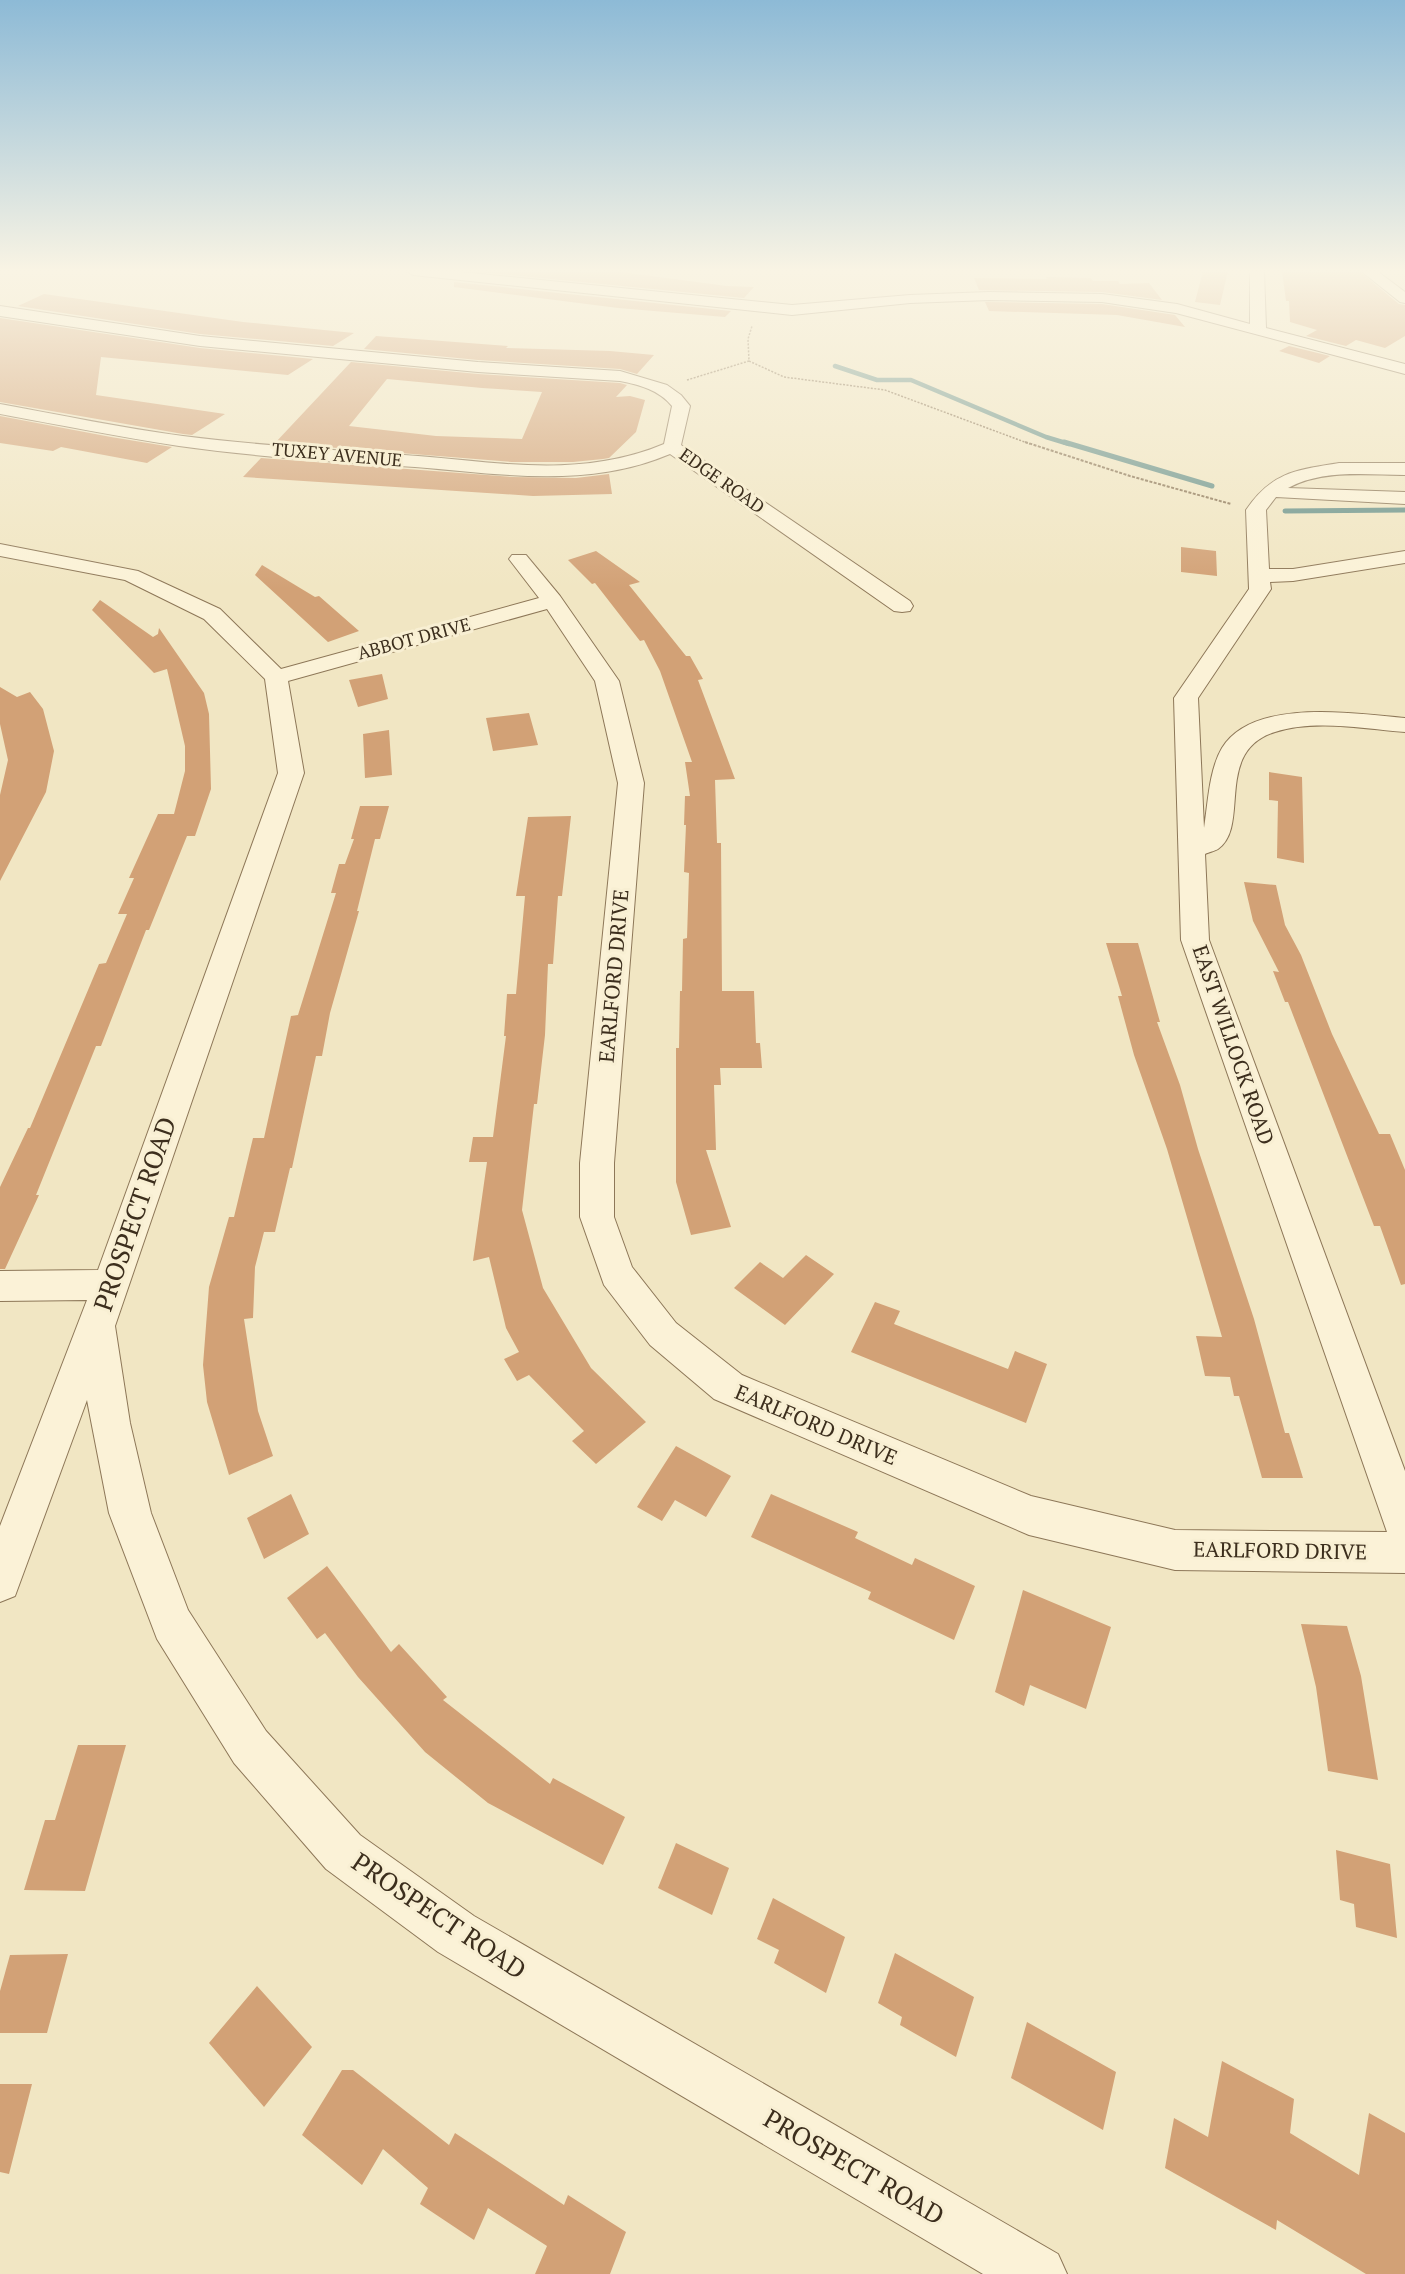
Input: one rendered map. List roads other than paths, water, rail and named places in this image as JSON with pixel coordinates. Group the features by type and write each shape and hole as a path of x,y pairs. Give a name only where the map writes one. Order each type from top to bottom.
{"street":[{"name":"EDGE ROAD","path":"624,377 662,388 681,406 672,447 902,606"},
{"name":"TUXEY AVENUE","path":"0,409 204,443 500,468 578,471 613,467 655,456 672,447"},
{"path":"1263,501 1297,476 1340,470 1405,469"},
{"path":"1263,501 1405,498"},
{"name":"EAST WILLOCK ROAD","path":"1263,501 1260,589 1186,698 1195,940 1405,1527"},
{"path":"0,550 131,575 212,614 276,677"},
{"path":"1259,576 1293,575 1405,557"},
{"name":"EARLFORD DRIVE","path":"519,559 552,601 607,681 632,783 597,1162 597,1217 617,1274 663,1334 728,1387 1029,1515 1175,1550 1405,1553"},
{"name":"ABBOT DRIVE","path":"276,677 552,601"},
{"name":"PROSPECT ROAD","path":"276,677 291,773 96,1326 110,1423 130,1513 172,1624 250,1747 343,1852 456,1934 1038,2274"},
{"path":"1192,849 1209,843 1216,835 1232,751 1243,739 1262,727 1288,721 1405,725"},
{"path":"0,1286 109,1285"},
{"path":"0,1581 96,1326"}],"waterway":[{"path":"868,377 877,380 911,380 1046,437 1069,444"},
{"path":"1064,442 1212,486"},
{"path":"1285,511 1405,510"}]}
